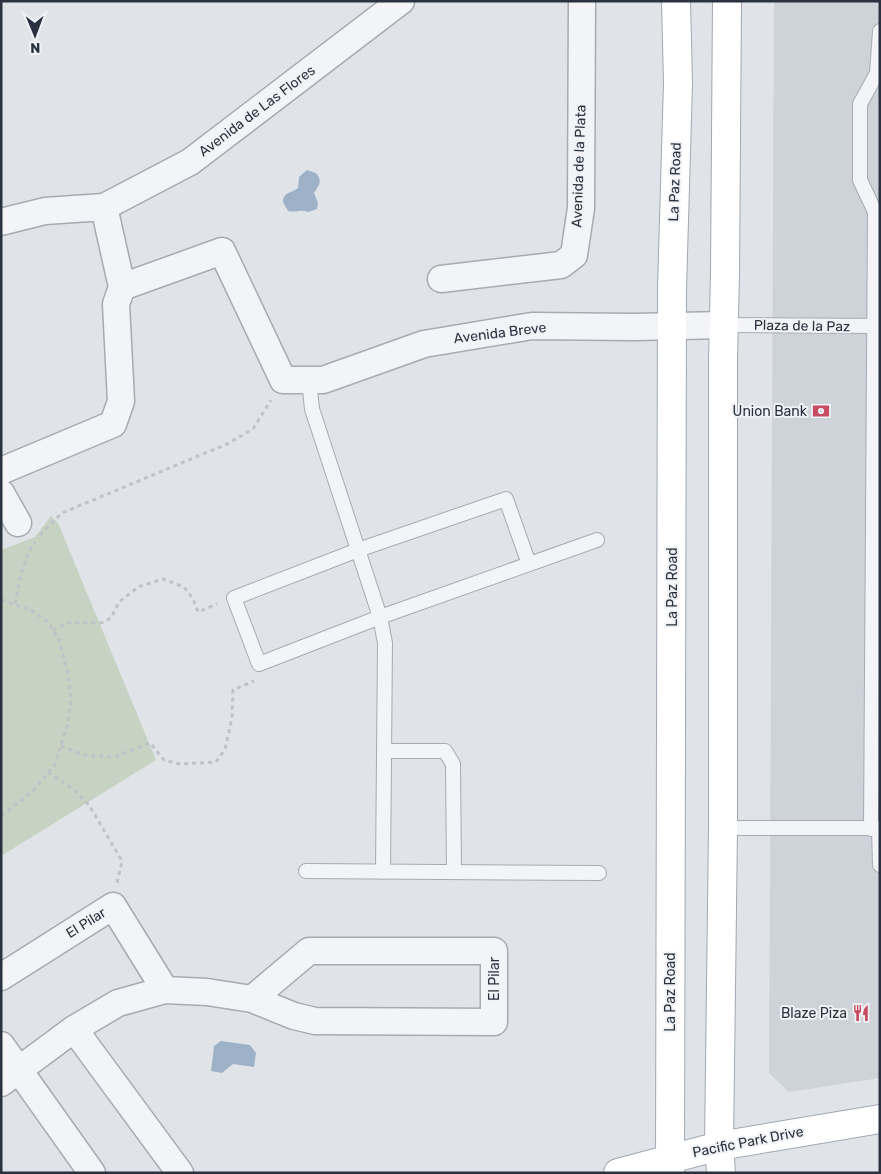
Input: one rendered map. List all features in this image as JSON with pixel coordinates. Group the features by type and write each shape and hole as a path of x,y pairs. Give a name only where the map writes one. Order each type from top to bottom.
{"main road":[{"name":"La Paz Road","path":"670,1165 673,326 678,83 676,1"},
{"path":"721,1173 719,1146 723,828 727,1"},
{"name":"Pacific Park Drive","path":"618,1173 670,1165 719,1146 880,1119"}],"street":[{"name":"Avenida de Las Flores","path":"104,207 190,162 401,1"},
{"name":"Avenida de la Plata","path":"441,279 561,265 574,255 581,208 582,1"},
{"path":"1,222 45,211 104,207 122,287 116,304 121,401 113,424 1,471"},
{"path":"122,287 222,251 283,380"},
{"name":"Avenida Breve","path":"283,380 323,380 424,344 532,326 724,325"},
{"path":"1,493 18,523"},
{"name":"El Pilar","path":"1,977 113,906 165,990"},
{"name":"El Pilar","path":"10,1076 74,1029 118,1003 165,990 207,992 252,999 294,1016 315,1021 494,1022 494,951 309,951 252,999"},
{"path":"74,1029 180,1173"},
{"path":"1,1045 10,1076 92,1173"}],"lane":[{"path":"880,31 877,74 860,104 860,180 875,212 878,326 877,828 880,865"},
{"name":"Plaza de la Paz","path":"724,325 878,326"},
{"path":"309,380 312,409 380,617 385,643 384,872"},
{"path":"529,564 506,499 358,550 234,598 259,664 380,617 597,540"},
{"path":"384,751 445,751 454,764 454,872"},
{"path":"723,828 877,828"},
{"path":"306,872 599,873"}],"path":[{"path":"15,604 21,570 30,548 62,513 227,444 253,429 283,380"},
{"path":"53,630 68,623 101,623 111,618 119,602 138,587 163,579 184,587 193,600 198,612 234,598"},
{"path":"1,600 31,610 48,622 59,640 68,673 71,701 67,727 54,766 32,792 1,816"},
{"path":"60,746 86,755 114,757 150,743 164,760 180,764 216,762 225,749 232,718 233,690 253,682 259,664"},
{"path":"48,772 74,790 89,805 122,861 113,906"}],"shaded area":[{"path":"774,1 880,1 880,1078 789,1092 769,1073"}],"green space":[{"path":"51,516 58,523 156,760 1,856 1,550 35,537"}],"water":[{"path":"307,170 316,173 320,181 314,193 318,203 317,209 308,212 288,211 283,202 284,196 298,188 299,177"},
{"path":"221,1041 250,1045 256,1053 254,1067 233,1064 222,1073 211,1071 214,1046"}],"place":[{"name":"Union Bank","path":"821,411"},
{"name":"Blaze Piza","path":"861,1013"}]}
